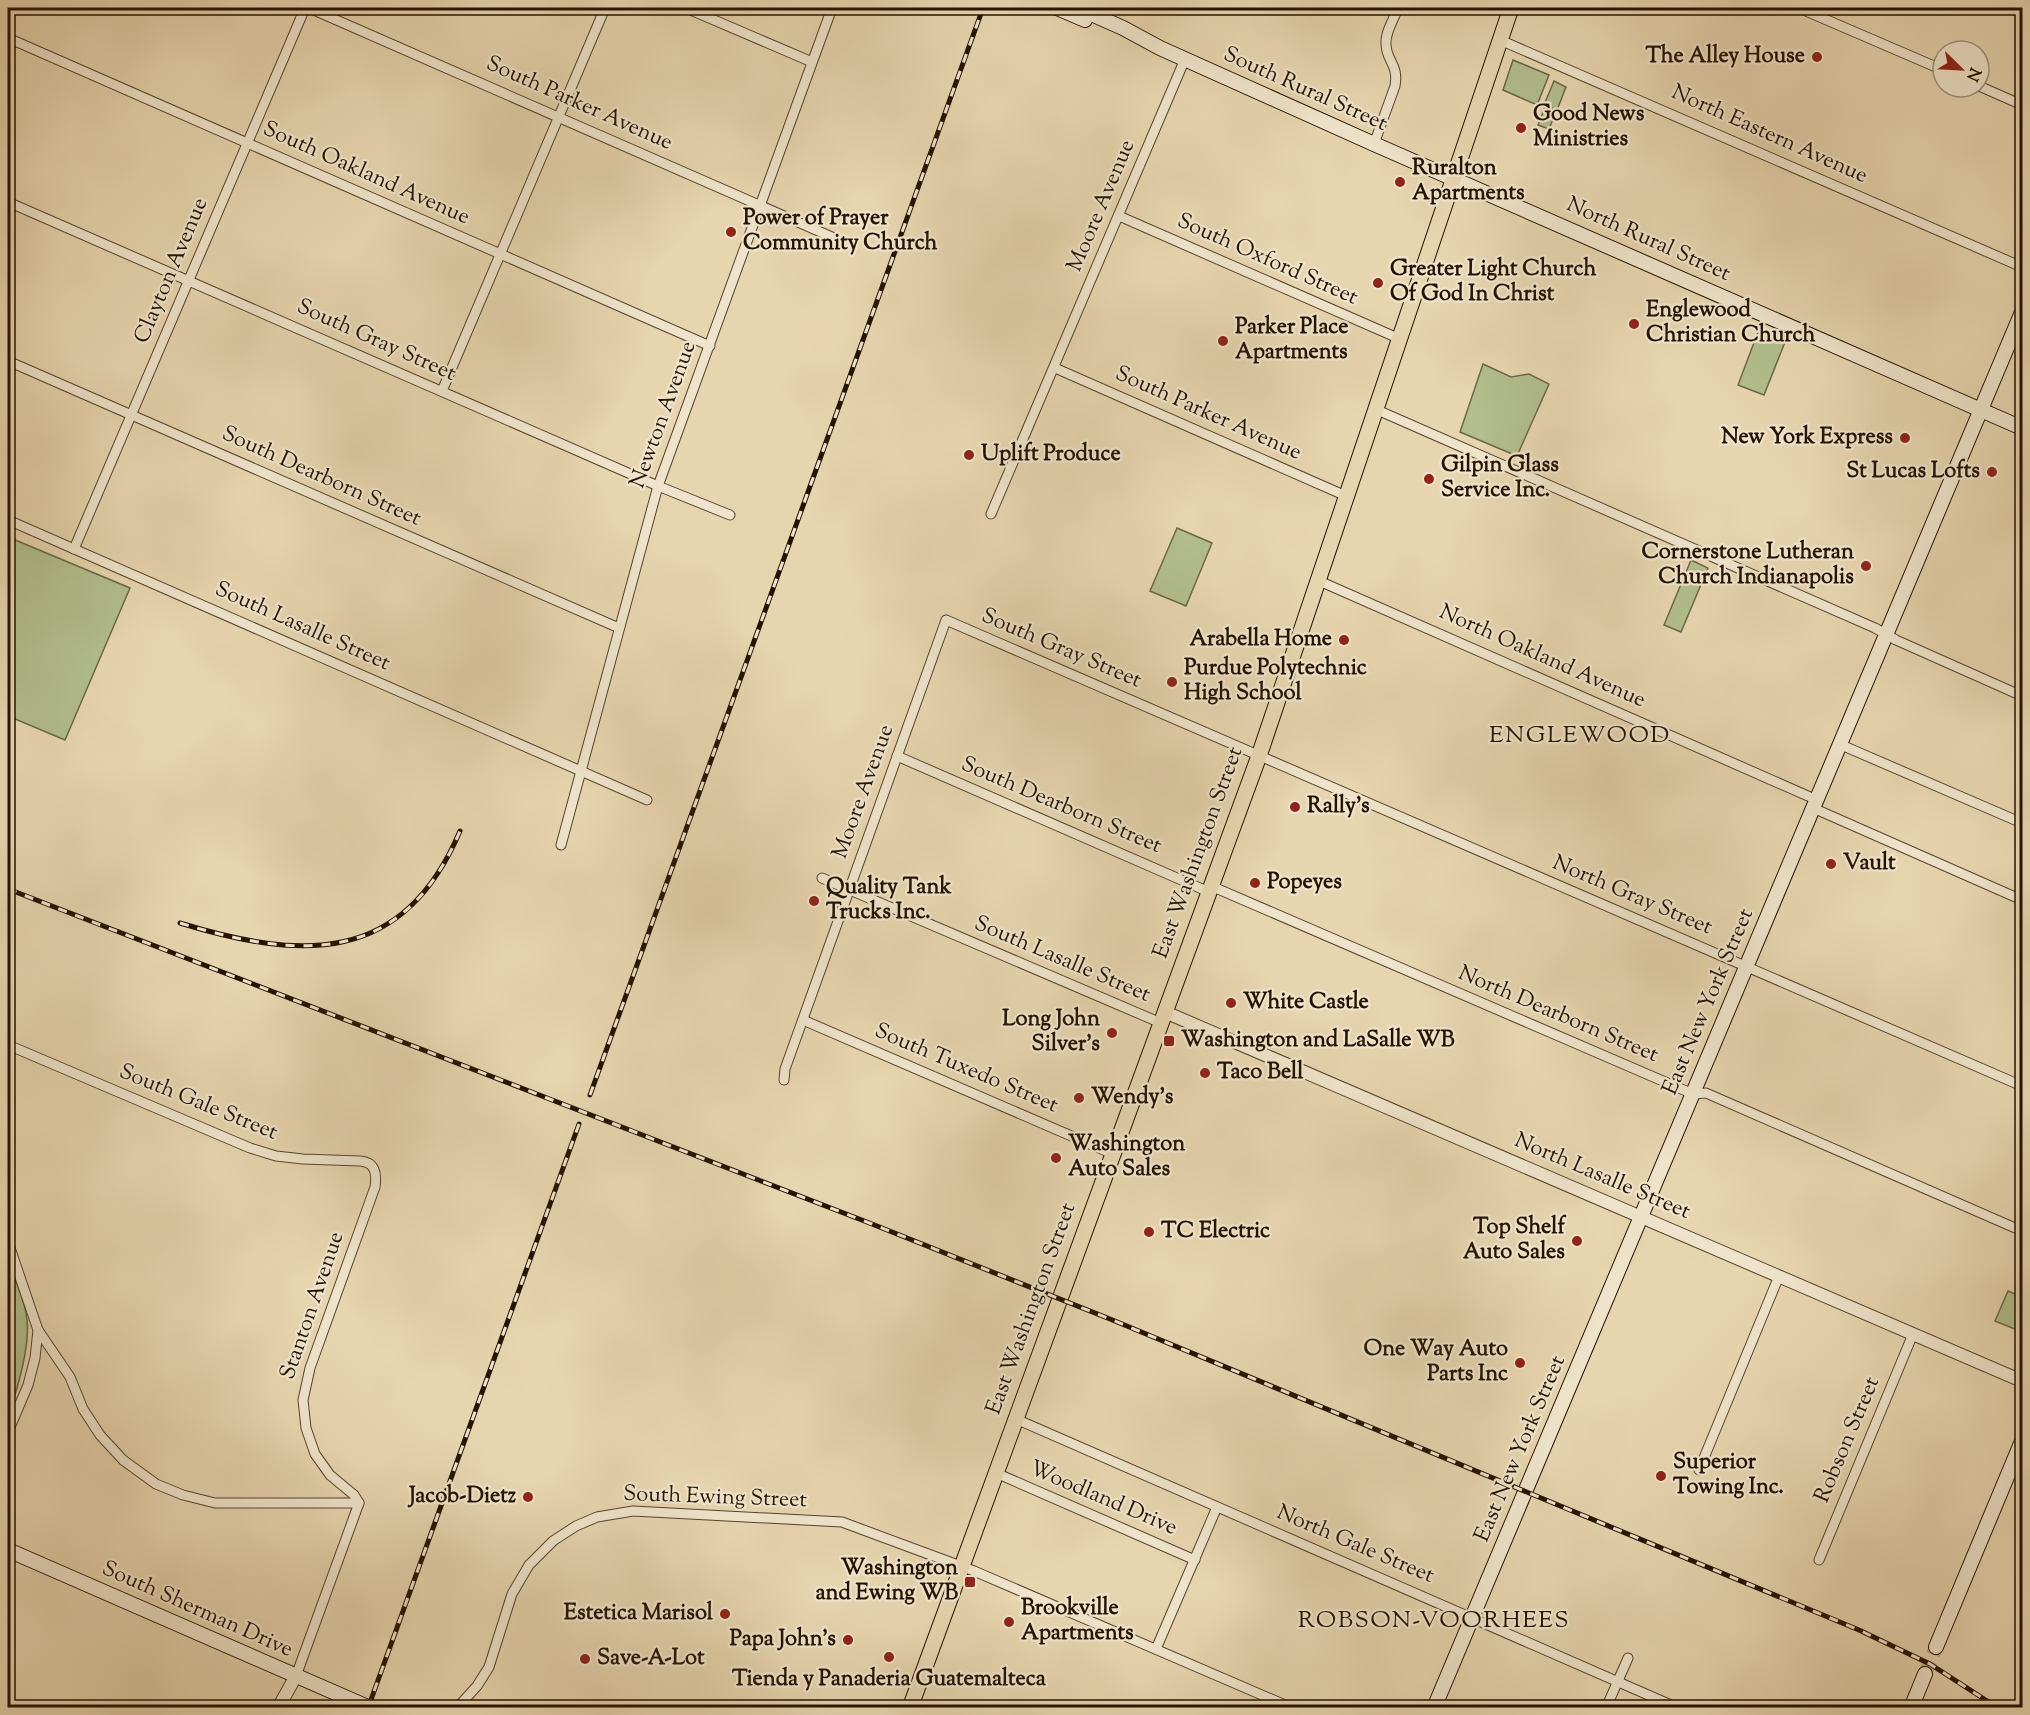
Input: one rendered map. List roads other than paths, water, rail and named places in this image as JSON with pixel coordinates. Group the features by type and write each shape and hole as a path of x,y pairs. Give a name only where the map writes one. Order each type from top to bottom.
{"main road":[{"name":"South Rural Street","path":"1057,8 1129,38 1141,39"},
{"name":"South Rural Street","path":"1078,8 1185,59 1454,178"},
{"name":"East Washington Street","path":"910,1707 1259,756 1511,8"},
{"name":"North Rural Street","path":"1454,178 2022,428"},
{"name":"East New York Street","path":"1434,1707 2022,312"},
{"path":"1936,1647 2022,1441"},
{"name":"South Sherman Drive","path":"8,1550 370,1707"},
{"path":"1911,1707 1925,1674"}],"street":[{"name":"South Parker Avenue","path":"307,8 832,237"},
{"name":"Clayton Avenue","path":"74,549 307,8"},
{"path":"442,391 605,8"},
{"path":"686,8 812,62"},
{"name":"Newton Avenue","path":"561,845 658,486 832,8"},
{"path":"1374,144 1395,86 1395,67 1388,55 1386,43 1398,8"},
{"path":"1799,8 1931,65"},
{"name":"South Oakland Avenue","path":"8,38 710,346"},
{"name":"North Eastern Avenue","path":"1500,40 2022,267"},
{"name":"Moore Avenue","path":"991,514 1185,59"},
{"path":"1991,91 2022,105"},
{"name":"South Gray Street","path":"8,202 658,486 730,515"},
{"name":"South Oxford Street","path":"1119,216 1400,339"},
{"name":"South Dearborn Street","path":"8,361 619,628"},
{"name":"South Parker Avenue","path":"1055,368 1346,496"},
{"path":"1375,409 2020,695 2022,684"},
{"name":"South Lasalle Street","path":"8,520 647,800"},
{"name":"North Oakland Avenue","path":"1317,580 1815,804 2022,900"},
{"name":"Moore Avenue","path":"784,1080 785,1069 946,620"},
{"name":"South Gray Street","path":"946,620 1259,756"},
{"path":"1839,744 2022,823"},
{"name":"South Dearborn Street","path":"897,756 1210,889"},
{"name":"North Gray Street","path":"1259,756 2022,1086"},
{"name":"South Lasalle Street","path":"822,878 1163,1018"},
{"name":"North Dearborn Street","path":"1210,889 1693,1094 1706,1093 2022,1231"},
{"name":"North Lasalle Street","path":"1163,1018 1642,1217 2022,1381"},
{"name":"South Tuxedo Street","path":"803,1020 1113,1154"},
{"name":"South Gale Street","path":"8,1045 250,1148 276,1156 303,1160 368,1161 376,1173"},
{"name":"Stanton Avenue","path":"359,1503 354,1495 330,1475 315,1454 306,1428 303,1400 310,1368 375,1186 376,1173"},
{"path":"8,1242 38,1330 70,1377 83,1409 100,1435 123,1460 156,1484 183,1495 215,1503 359,1503 296,1676 278,1707"},
{"path":"1699,1470 1779,1276"},
{"path":"8,1432 28,1385 38,1330"},
{"name":"Robson Street","path":"1819,1560 1913,1334"},
{"name":"North Gale Street","path":"1016,1419 1678,1707"},
{"name":"Woodland Drive","path":"996,1473 1194,1560"},
{"path":"1156,1649 1217,1507"},
{"name":"South Ewing Street","path":"457,1707 477,1686 489,1667 512,1594 529,1565 556,1538 576,1526 597,1517 633,1511 842,1522 962,1566 1292,1707"},
{"path":"1606,1707 1628,1658"}],"tunnel":[{"path":"1925,1674 1936,1647"}],"railway":[{"path":"590,1095 983,8"},
{"path":"180,923 224,935 267,943 307,946 344,942 378,929 409,908 437,875 460,831"},
{"path":"8,889 872,1224 1110,1319 1859,1630 1930,1664 1998,1708"},
{"path":"368,1708 579,1124"}],"place":[{"name":"The Alley House","path":"1817,57"},
{"name":"Good News Ministries","path":"1521,128"},
{"name":"Ruralton Apartments","path":"1400,182"},
{"name":"Power of Prayer Community Church","path":"731,232"},
{"name":"Greater Light Church Of God In Christ","path":"1378,283"},
{"name":"Englewood Christian Church","path":"1634,324"},
{"name":"Parker Place Apartments","path":"1223,341"},
{"name":"New York Express","path":"1905,438"},
{"name":"Uplift Produce","path":"969,455"},
{"name":"St Lucas Lofts","path":"1992,472"},
{"name":"Gilpin Glass Service Inc.","path":"1429,479"},
{"name":"Cornerstone Lutheran Church Indianapolis","path":"1866,566"},
{"name":"Arabella Home","path":"1344,640"},
{"name":"Purdue Polytechnic High School","path":"1172,682"},
{"name":"Rally's","path":"1295,807"},
{"name":"Vault","path":"1831,864"},
{"name":"Popeyes","path":"1255,883"},
{"name":"Quality Tank Trucks Inc.","path":"814,901"},
{"name":"White Castle","path":"1231,1003"},
{"name":"Long John Silver's","path":"1112,1033"},
{"name":"Washington and LaSalle WB","path":"1169,1041"},
{"name":"Taco Bell","path":"1205,1073"},
{"name":"Wendy's","path":"1079,1098"},
{"name":"Washington Auto Sales","path":"1056,1158"},
{"name":"TC Electric","path":"1149,1232"},
{"name":"Top Shelf Auto Sales","path":"1577,1241"},
{"name":"One Way Auto Parts Inc","path":"1520,1363"},
{"name":"Superior Towing Inc.","path":"1661,1476"},
{"name":"Jacob-Dietz","path":"528,1497"},
{"name":"Washington and Ewing WB","path":"970,1582"},
{"name":"Estetica Marisol","path":"725,1614"},
{"name":"Brookville Apartments","path":"1009,1622"},
{"name":"Papa John's","path":"848,1640"},
{"name":"Tienda y Panaderia Guatemalteca","path":"889,1657"},
{"name":"Save-A-Lot","path":"585,1659"}],"district":[{"name":"ENGLEWOOD","path":"1580,736"},
{"name":"ROBSON-VOORHEES","path":"1434,1621"}]}
